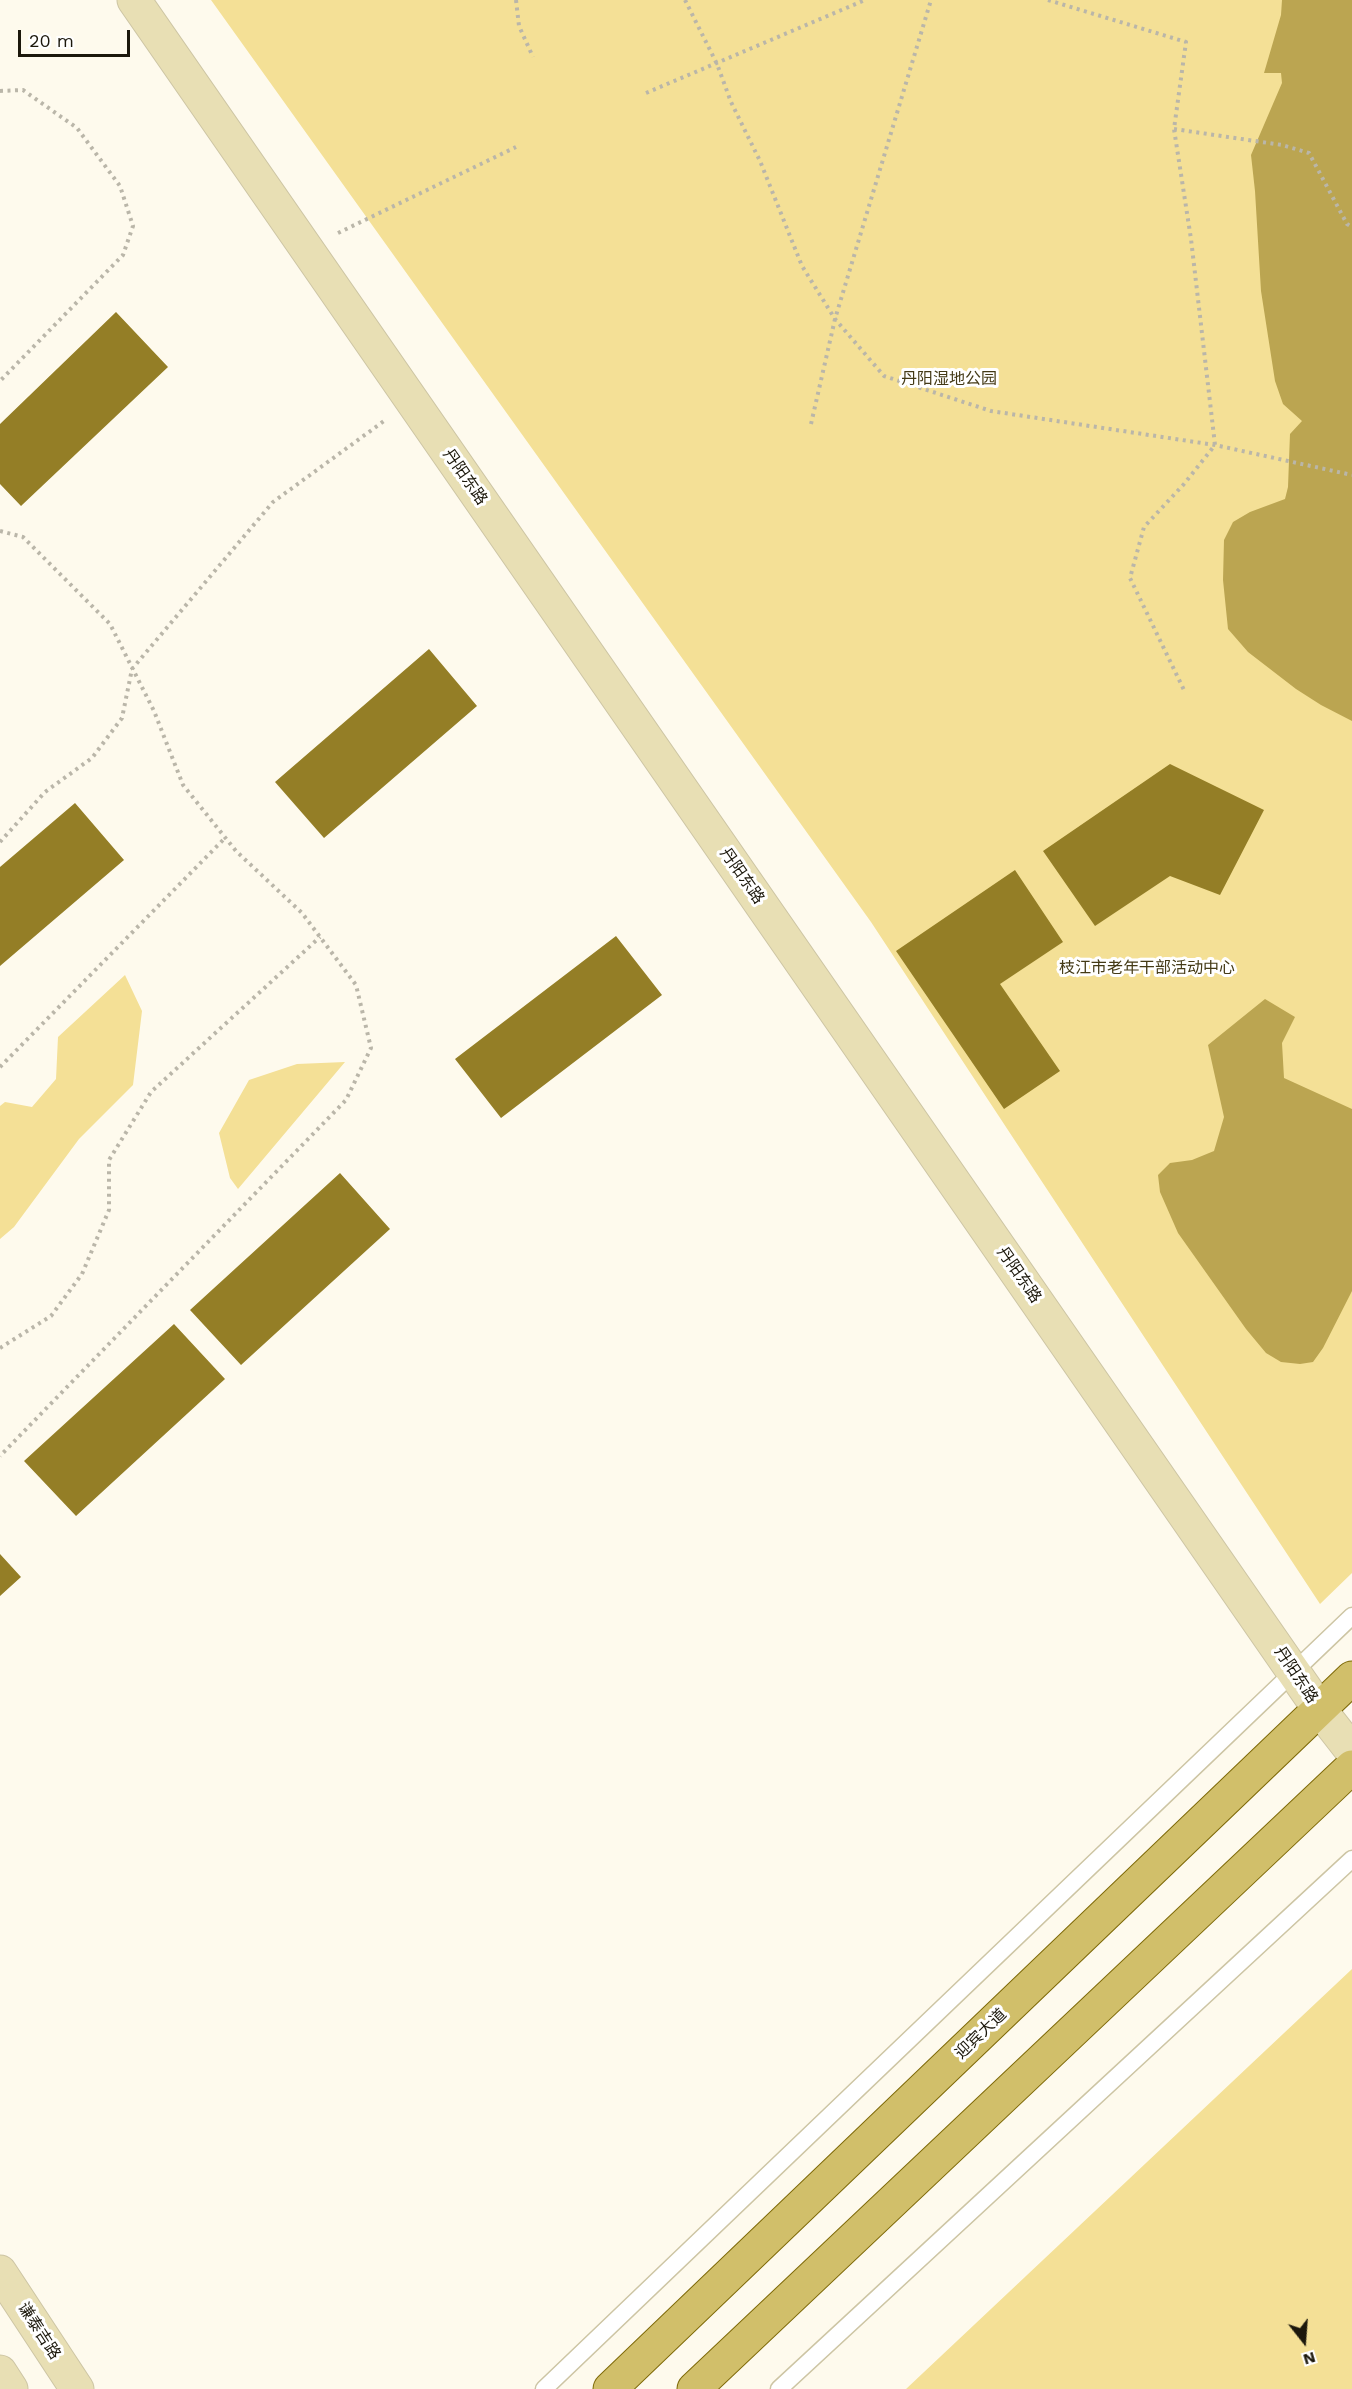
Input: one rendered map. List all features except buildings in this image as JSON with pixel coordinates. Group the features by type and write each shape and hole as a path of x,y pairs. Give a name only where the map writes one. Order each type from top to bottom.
{"main road":[{"name":"迎宾大道","path":"610,2389 1352,1678"},
{"path":"694,2389 1352,1767"}],"street":[{"name":"丹阳东路","path":"134,0 1320,1710 1352,1751"},
{"name":"谦泰吉路","path":"0,2272 77,2389"},
{"path":"0,2372 11,2389"}],"lane":[{"path":"544,2389 1352,1616"},
{"path":"780,2389 1352,1859"}],"path":[{"path":"516,0 519,26 533,57"},
{"path":"685,0 717,64 731,102 764,172 802,266 835,319 884,376 991,411 1215,445 1352,475"},
{"path":"646,93 865,0"},
{"path":"811,424 835,319 931,0"},
{"path":"1048,0 1186,42 1174,129 1191,239 1215,445 1184,484 1144,527 1130,579 1184,690"},
{"path":"0,91 22,90 77,128 120,186 133,226 123,255 0,381"},
{"path":"1174,129 1282,145 1309,153 1347,224 1352,227"},
{"path":"306,249 516,147"},
{"path":"0,842 45,792 92,758 122,718 132,669 273,501 412,401"},
{"path":"0,531 23,537 110,624 154,711 183,785 236,851 302,913 356,985 371,1047 346,1100 0,1456"},
{"path":"0,1067 225,838"},
{"path":"0,1348 51,1316 82,1274 109,1210 109,1160 151,1092 320,937"}],"green space":[{"name":"丹阳湿地公园","path":"211,0 1352,0 1352,1573 1320,1604 871,922"},
{"path":"125,975 142,1011 133,1085 79,1139 14,1227 0,1239 0,1106 5,1102 32,1107 56,1079 58,1037"},
{"path":"345,1062 238,1189 230,1178 219,1133 249,1080 297,1064"},
{"path":"1352,1969 1352,2389 906,2389"}],"shaded area":[{"path":"1282,0 1352,0 1352,721 1296,689 1248,652 1228,629 1223,580 1224,540 1233,522 1250,512 1285,499 1288,487 1290,434 1302,421 1283,404 1275,381 1261,291 1251,155 1282,83 1281,73 1264,73 1281,15"},
{"path":"1265,999 1295,1017 1282,1043 1284,1078 1352,1109 1352,1291 1323,1348 1313,1362 1300,1364 1281,1362 1266,1353 1246,1329 1178,1233 1160,1192 1158,1175 1170,1163 1192,1160 1214,1151 1224,1117 1208,1045"}],"park label":[{"name":"枝江市老年干部活动中心","path":"1147,968"}]}
